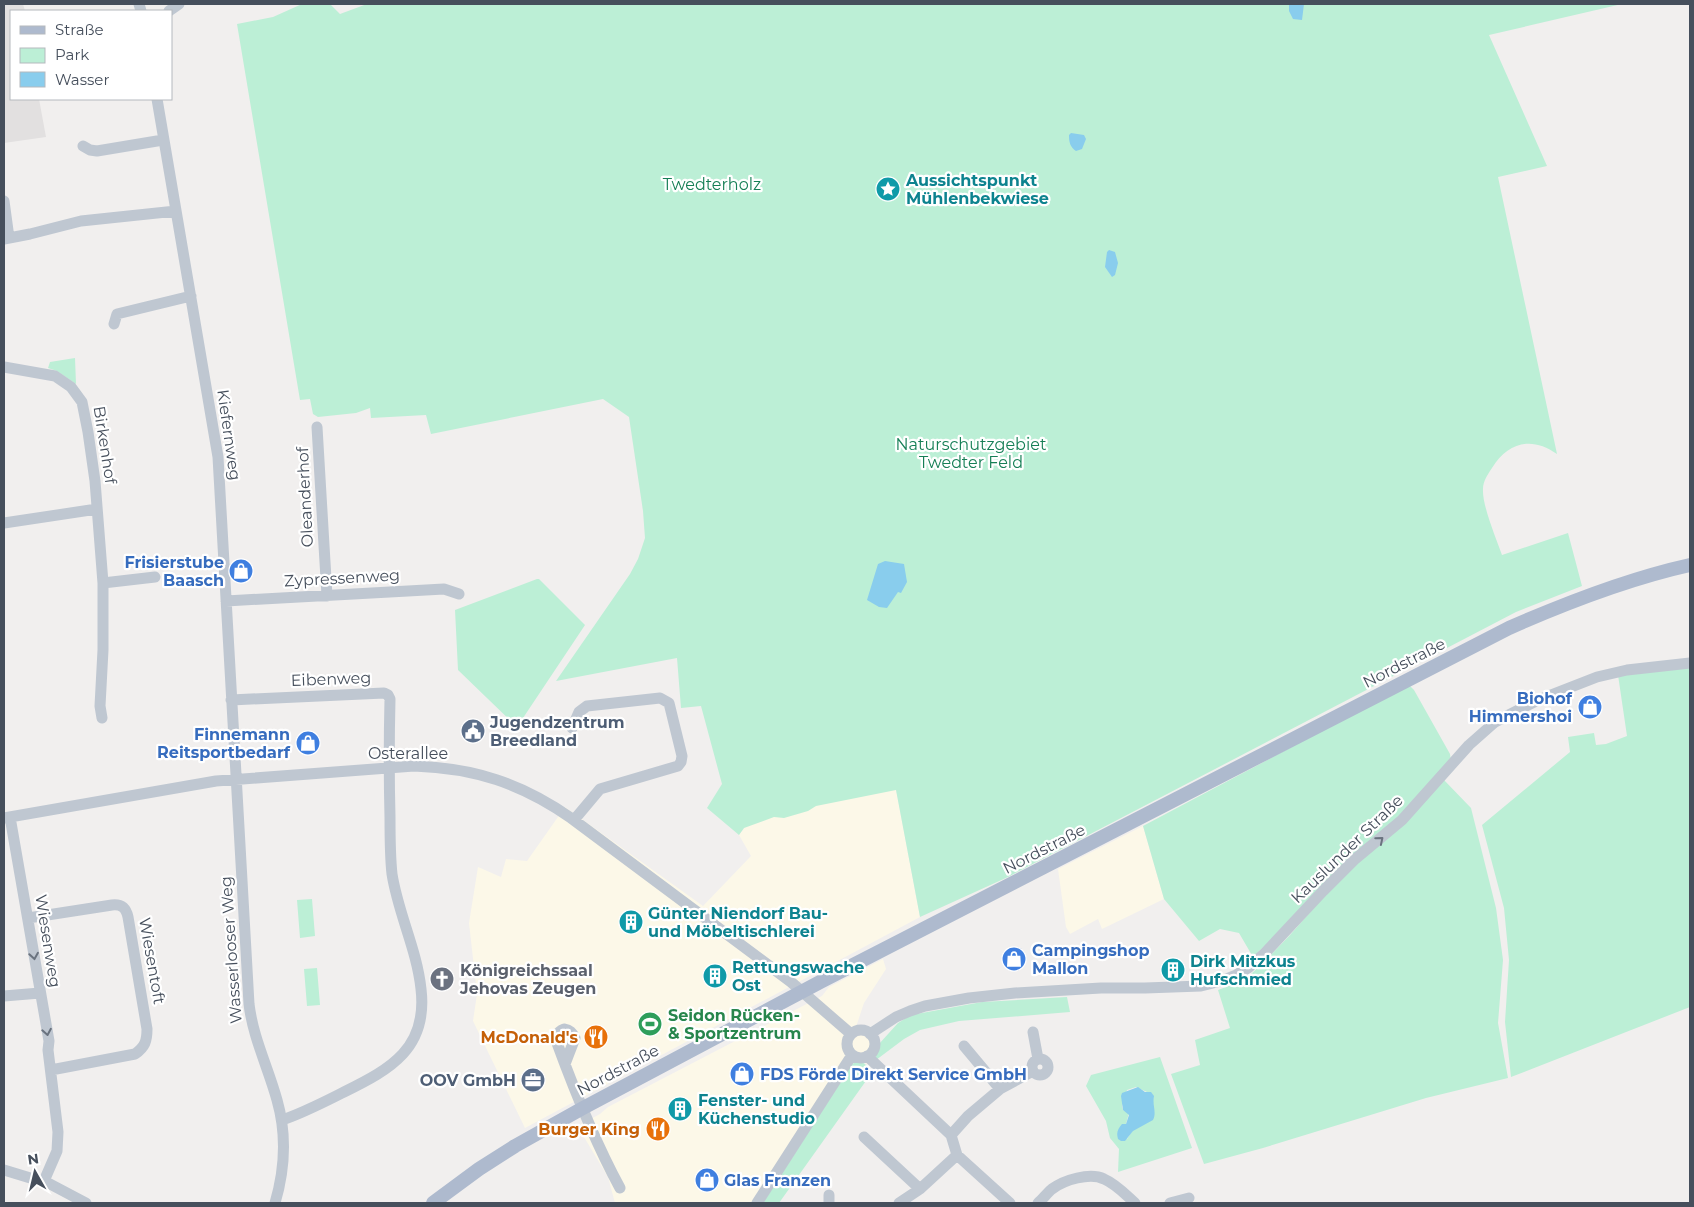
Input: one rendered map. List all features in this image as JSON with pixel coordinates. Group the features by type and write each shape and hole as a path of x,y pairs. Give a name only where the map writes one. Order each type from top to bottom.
{"main road":[{"name":"Nordstraße","path":"432,1203 500,1155 583,1108 803,992 1509,628 1558,606 1615,586 1690,565"}],"street":[{"name":"Kiefernweg","path":"157,100 218,457 235,779"},
{"path":"82,146 97,151 164,140"},
{"path":"4,201 6,238 81,220 176,211"},
{"path":"114,324 117,314 191,296"},
{"name":"Birkenhof","path":"4,367 55,376 71,387 82,402 88,432 97,509 103,584 103,650 100,706 102,718"},
{"name":"Oleanderhof","path":"317,427 327,596"},
{"path":"4,523 97,509"},
{"path":"103,584 155,577"},
{"name":"Zypressenweg","path":"226,600 444,589 459,594"},
{"name":"Kauslunder Straße","path":"870,1034 896,1017 910,1011 924,1006 969,998 1101,988 1181,988 1208,984 1228,978 1248,968 1264,954 1354,860 1402,820 1469,745 1495,722 1574,684 1627,670 1690,663"},
{"name":"Eibenweg","path":"231,700 355,693 384,693 390,699 388,768 392,873 421,988 419,1026 410,1046 385,1071 329,1100 282,1120"},
{"path":"572,728 579,712 587,706 660,698 669,704 682,756 678,766 600,789 574,820"},
{"name":"Osterallee","path":"7,817 235,779 388,768 437,767 482,774 528,791 549,802 803,992 850,1034"},
{"name":"Wasserlooser Weg","path":"235,779 249,1004 256,1042 277,1099 282,1120 283,1165 275,1203"},
{"name":"Wiesenweg","path":"7,817 28,918 49,1041 58,1123 58,1144 44,1182"},
{"name":"Wiesentoft","path":"28,918 112,905 118,905 126,910 148,1029 146,1043 135,1054 51,1070"},
{"path":"4,996 40,993"},
{"path":"864,1030 870,1034 874,1047 867,1056 860,1058 852,1055 847,1047 850,1034 864,1030"},
{"path":"951,1135 968,1116 1000,1089 1033,1071 1032,1064 1038,1059 1033,1032"},
{"path":"964,1046 1000,1089"},
{"path":"757,1203 852,1055"},
{"path":"867,1056 951,1135 957,1156 1010,1203"},
{"path":"565,1064 620,1188"},
{"path":"864,1137 920,1189"},
{"path":"899,1203 920,1189 957,1156"},
{"path":"4,1170 44,1182 86,1203"},
{"path":"1038,1203 1059,1184 1095,1176 1104,1178 1115,1185 1135,1203"},
{"path":"1170,1203 1188,1198"}],"shaded area":[{"path":"4,4 23,4 25,10 10,10 10,100 39,100 46,137 4,143"},
{"path":"895,784 920,917 525,1128 473,1021 477,994 469,923 478,867 501,877 506,859 527,861 565,807 703,906 751,856 739,835 749,822"},
{"path":"1143,826 1164,899 1102,929 1098,919 1070,934 1066,927 1058,869"},
{"path":"883,959 886,969 864,1003 856,1027 871,1029 879,1044 875,1056 876,1060 871,1067 860,1060 763,1203 615,1203 608,1177 581,1132 574,1128 600,1114 608,1107 822,996 829,987"}],"green space":[{"name":"Naturschutzgebiet Twedter Feld","path":"302,4 330,4 340,14 367,4 1622,4 1489,35 1547,166 1498,177 1557,454 1539,445 1530,444 1513,447 1498,459 1489,473 1484,483 1483,496 1502,555 1568,533 1582,586 1516,612 1008,877 920,917 896,790 816,806 808,811 784,818 774,817 744,828 739,835 707,808 722,784 701,706 681,708 677,658 556,681 630,574 638,559 645,538 643,511 629,417 603,399 431,434 426,415 371,418 370,408 356,413 318,417 313,414 310,399 300,400 237,24 273,17"},
{"path":"75,358 76,384 57,371 48,368 50,362"},
{"path":"537,579 585,625 517,727 458,670 455,610"},
{"path":"1690,667 1690,1007 1511,1077 1505,1022 1509,960 1504,908 1482,825 1570,752 1568,737 1594,733 1596,745 1606,744 1627,736 1618,675"},
{"path":"1410,686 1450,754 1451,761 1401,816 1253,957 1239,933 1220,929 1199,941 1164,899 1143,826"},
{"path":"1444,780 1471,808 1496,908 1503,960 1498,1023 1508,1078 1426,1098 1204,1164 1171,1074 1200,1065 1195,1040 1230,1028 1218,990 1244,980 1260,966 1327,893"},
{"path":"312,899 315,936 300,938 297,900"},
{"path":"317,968 320,1005 307,1006 304,969"},
{"path":"1067,997 1070,1012 959,1021 920,1030 904,1039 876,1060 875,1056 879,1044 898,1023 911,1015 982,1002"},
{"path":"1160,1057 1192,1148 1118,1172 1119,1149 1110,1138 1106,1121 1086,1086 1091,1075","holes":["1136,1087 1147,1092 1152,1103 1141,1126 1133,1130 1127,1139 1122,1124 1126,1124 1129,1113 1123,1110 1122,1106 1127,1090"]},
{"path":"860,1060 873,1071 779,1203 763,1203 852,1064"}],"water":[{"path":"1289,4 1304,4 1302,20 1293,19 1289,11"},
{"path":"1071,133 1084,135 1086,139 1082,149 1076,151 1071,146 1069,135"},
{"path":"1109,250 1115,252 1118,263 1115,275 1112,277 1105,267"},
{"path":"885,561 904,564 907,582 901,593 898,592 887,608 879,607 867,600 878,564"},
{"path":"1138,1087 1145,1092 1151,1092 1154,1096 1154,1117 1153,1120 1133,1131 1125,1141 1121,1141 1118,1139 1117,1134 1122,1124 1126,1124 1129,1115 1123,1110 1121,1096 1122,1093"}],"place":[{"name":"Aussichtspunkt Mühlenbekwiese","path":"888,189"},
{"name":"Frisierstube Baasch","path":"241,571"},
{"name":"Biohof Himmershoi","path":"1590,707"},
{"name":"Jugendzentrum Breedland","path":"473,731"},
{"name":"Finnemann Reitsportbedarf","path":"308,743"},
{"name":"Günter Niendorf Bau- und Möbeltischlerei","path":"631,922"},
{"name":"Campingshop Mallon","path":"1014,959"},
{"name":"Dirk Mitzkus Hufschmied","path":"1173,970"},
{"name":"Rettungswache Ost","path":"715,976"},
{"name":"Königreichssaal Jehovas Zeugen","path":"442,979"},
{"name":"Seidon Rücken- & Sportzentrum","path":"650,1024"},
{"name":"McDonald's","path":"596,1037"},
{"name":"FDS Förde Direkt Service GmbH","path":"742,1074"},
{"name":"OOV GmbH","path":"533,1080"},
{"name":"Fenster- und Küchenstudio","path":"680,1109"},
{"name":"Burger King","path":"658,1129"},
{"name":"Glas Franzen","path":"707,1180"}],"park label":[{"name":"Twedterholz","path":"712,184"}]}
